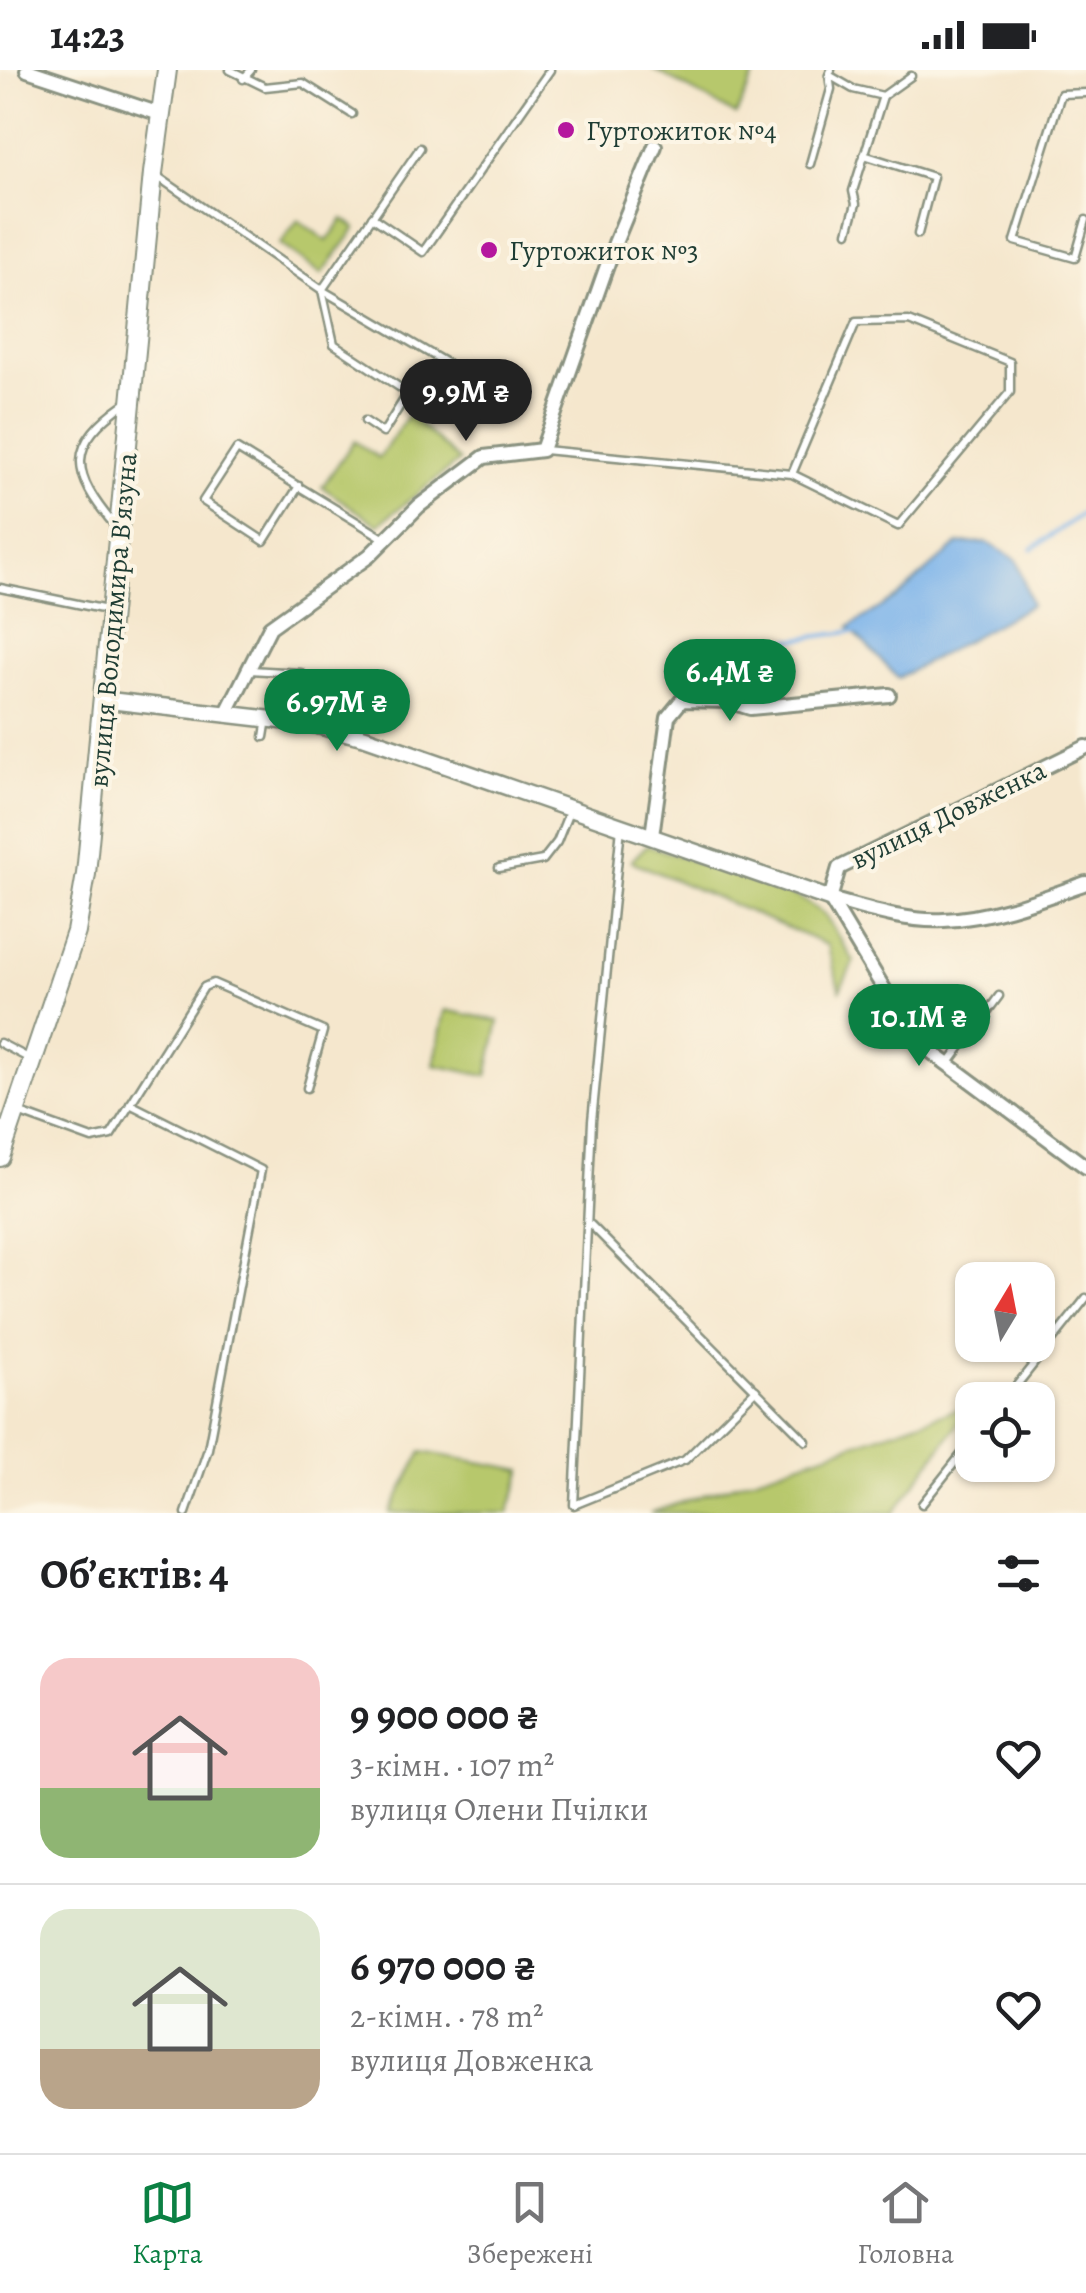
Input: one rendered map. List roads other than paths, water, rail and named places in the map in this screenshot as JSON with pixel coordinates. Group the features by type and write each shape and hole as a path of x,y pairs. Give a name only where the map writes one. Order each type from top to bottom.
{"main road":[{"name":"вулиця Володимира В'язуна","path":"0,1158 76,932 105,700 153,173 167,70"}],"street":[{"path":"27,70 160,114"},
{"path":"226,714 270,627 386,540 419,506 484,457 542,450 608,261 656,146"},
{"path":"652,836 668,717 682,700 727,701 750,708 889,694"},
{"name":"вулиця Довженка","path":"105,700 267,719 364,737 830,899 897,916 945,920 1028,904 1086,883"},
{"name":"вулиця Довженка","path":"830,899 838,868 1086,746"},
{"path":"830,899 914,1039 1086,1167"}],"lane":[{"path":"230,70 265,87 303,83 352,114"},
{"path":"243,79 251,70"},
{"path":"372,217 423,252 550,70"},
{"path":"830,73 853,89 882,96"},
{"path":"810,164 831,89 830,73"},
{"path":"848,232 856,204 852,190 882,96 911,76"},
{"path":"1086,93 1061,94 1015,241 1075,258 1086,220"},
{"path":"365,422 382,433 408,393 334,344 322,290 420,148"},
{"path":"864,154 933,178 918,234"},
{"path":"153,173 322,290 494,391"},
{"path":"542,450 792,474 898,526 1010,392 1010,362 908,321 856,322 792,474"},
{"path":"120,532 91,498 78,472 84,444 98,422 132,398"},
{"path":"299,486 264,541 203,501 237,449 299,486 386,540"},
{"path":"0,588 113,611"},
{"path":"248,670 302,673"},
{"path":"264,737 267,719"},
{"path":"499,868 543,860 557,842 569,810"},
{"path":"621,825 592,1122 574,1504 684,1460 756,1390"},
{"path":"16,1112 104,1139 204,987 213,983 324,1031 307,1088"},
{"path":"948,1064 999,996"},
{"path":"0,1043 34,1060"},
{"path":"130,1104 261,1170 208,1449 186,1513"},
{"path":"590,1224 806,1440"},
{"path":"1019,1382 1086,1298"},
{"path":"922,1504 955,1462"}],"water":[{"path":"986,542 1017,560 1031,605 898,678 849,627 897,597 958,544"}],"waterway":[{"path":"1032,549 1086,511"},
{"path":"708,651 857,631"}],"place":[{"name":"Гуртожиток №4","path":"566,130"},
{"name":"Гуртожиток №3","path":"489,250"}]}
